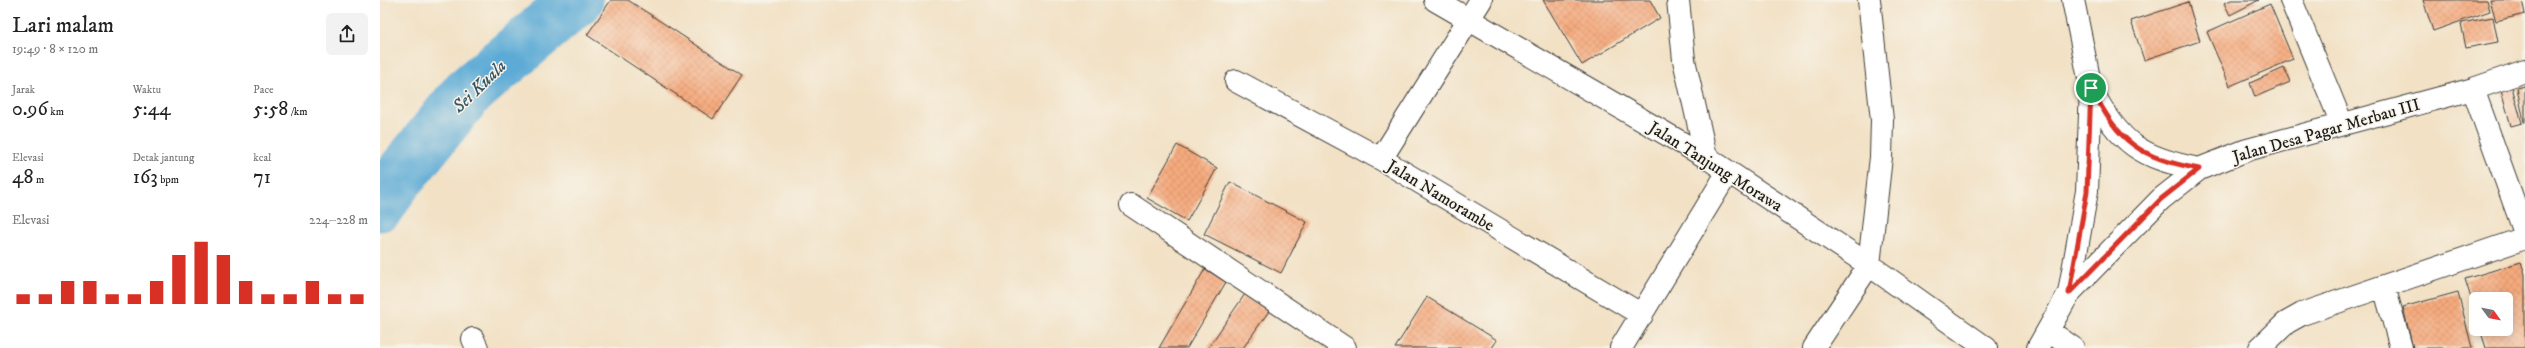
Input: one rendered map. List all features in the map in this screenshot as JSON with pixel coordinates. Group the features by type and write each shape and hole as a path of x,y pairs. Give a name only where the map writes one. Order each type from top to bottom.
{"street":[{"name":"Jalan Tanjung Morawa","path":"1435,0 1706,157 1869,265 1986,348"},
{"path":"1381,159 1481,0"},
{"path":"1678,0 1684,60 1706,157"},
{"path":"1814,348 1869,265 1881,157 1882,120 1869,0"},
{"path":"2069,293 2087,192 2091,88 2073,0"},
{"path":"2291,0 2342,124"},
{"name":"Jalan Desa Pagar Merbau III","path":"2043,340 2069,293 2161,199 2199,169 2247,150 2473,89 2525,72"},
{"name":"Jalan Namorambe","path":"1236,81 1381,159 1642,315"},
{"path":"2091,88 2108,120 2132,145 2164,162 2199,169"},
{"path":"2473,89 2525,233"},
{"path":"1621,348 1728,172"},
{"path":"1131,205 1344,348"},
{"path":"2260,348 2286,323 2297,317 2525,238"},
{"path":"2384,286 2401,348"},
{"path":"2043,340 2073,348"}],"building":[{"path":"611,0 628,0 742,75 713,119 587,35"},
{"path":"1543,0 1650,0 1660,18 1582,65"},
{"path":"2231,0 2259,0 2230,15 2224,3"},
{"path":"2423,0 2487,0 2490,11 2433,31"},
{"path":"2490,0 2522,0 2525,14 2496,21"},
{"path":"2188,2 2200,41 2144,60 2131,21"},
{"path":"2270,4 2293,59 2230,86 2207,32"},
{"path":"2493,17 2498,42 2466,48 2461,23"},
{"path":"2284,68 2290,82 2255,97 2250,83"},
{"path":"2525,86 2525,122 2524,122 2517,88"},
{"path":"2512,87 2522,123 2511,126 2501,90"},
{"path":"1177,145 1217,168 1187,221 1147,198"},
{"path":"1230,182 1307,222 1281,273 1204,234"},
{"path":"2521,262 2525,274 2525,348 2486,348 2482,336 2513,336 2513,292 2469,292 2465,279"},
{"path":"1205,269 1226,282 1187,348 1159,348"},
{"path":"2458,292 2472,348 2413,348 2403,307"},
{"path":"1245,294 1269,311 1243,348 1208,348"},
{"path":"1427,297 1497,340 1492,348 1395,348"}],"waterway":[{"name":"Sei Kuala","path":"380,205 391,187 467,93 577,0"}],"route":[{"path":"2091,88 2108,120 2132,145 2164,162 2199,169 2161,199 2069,293 2087,192 2091,88"}]}
